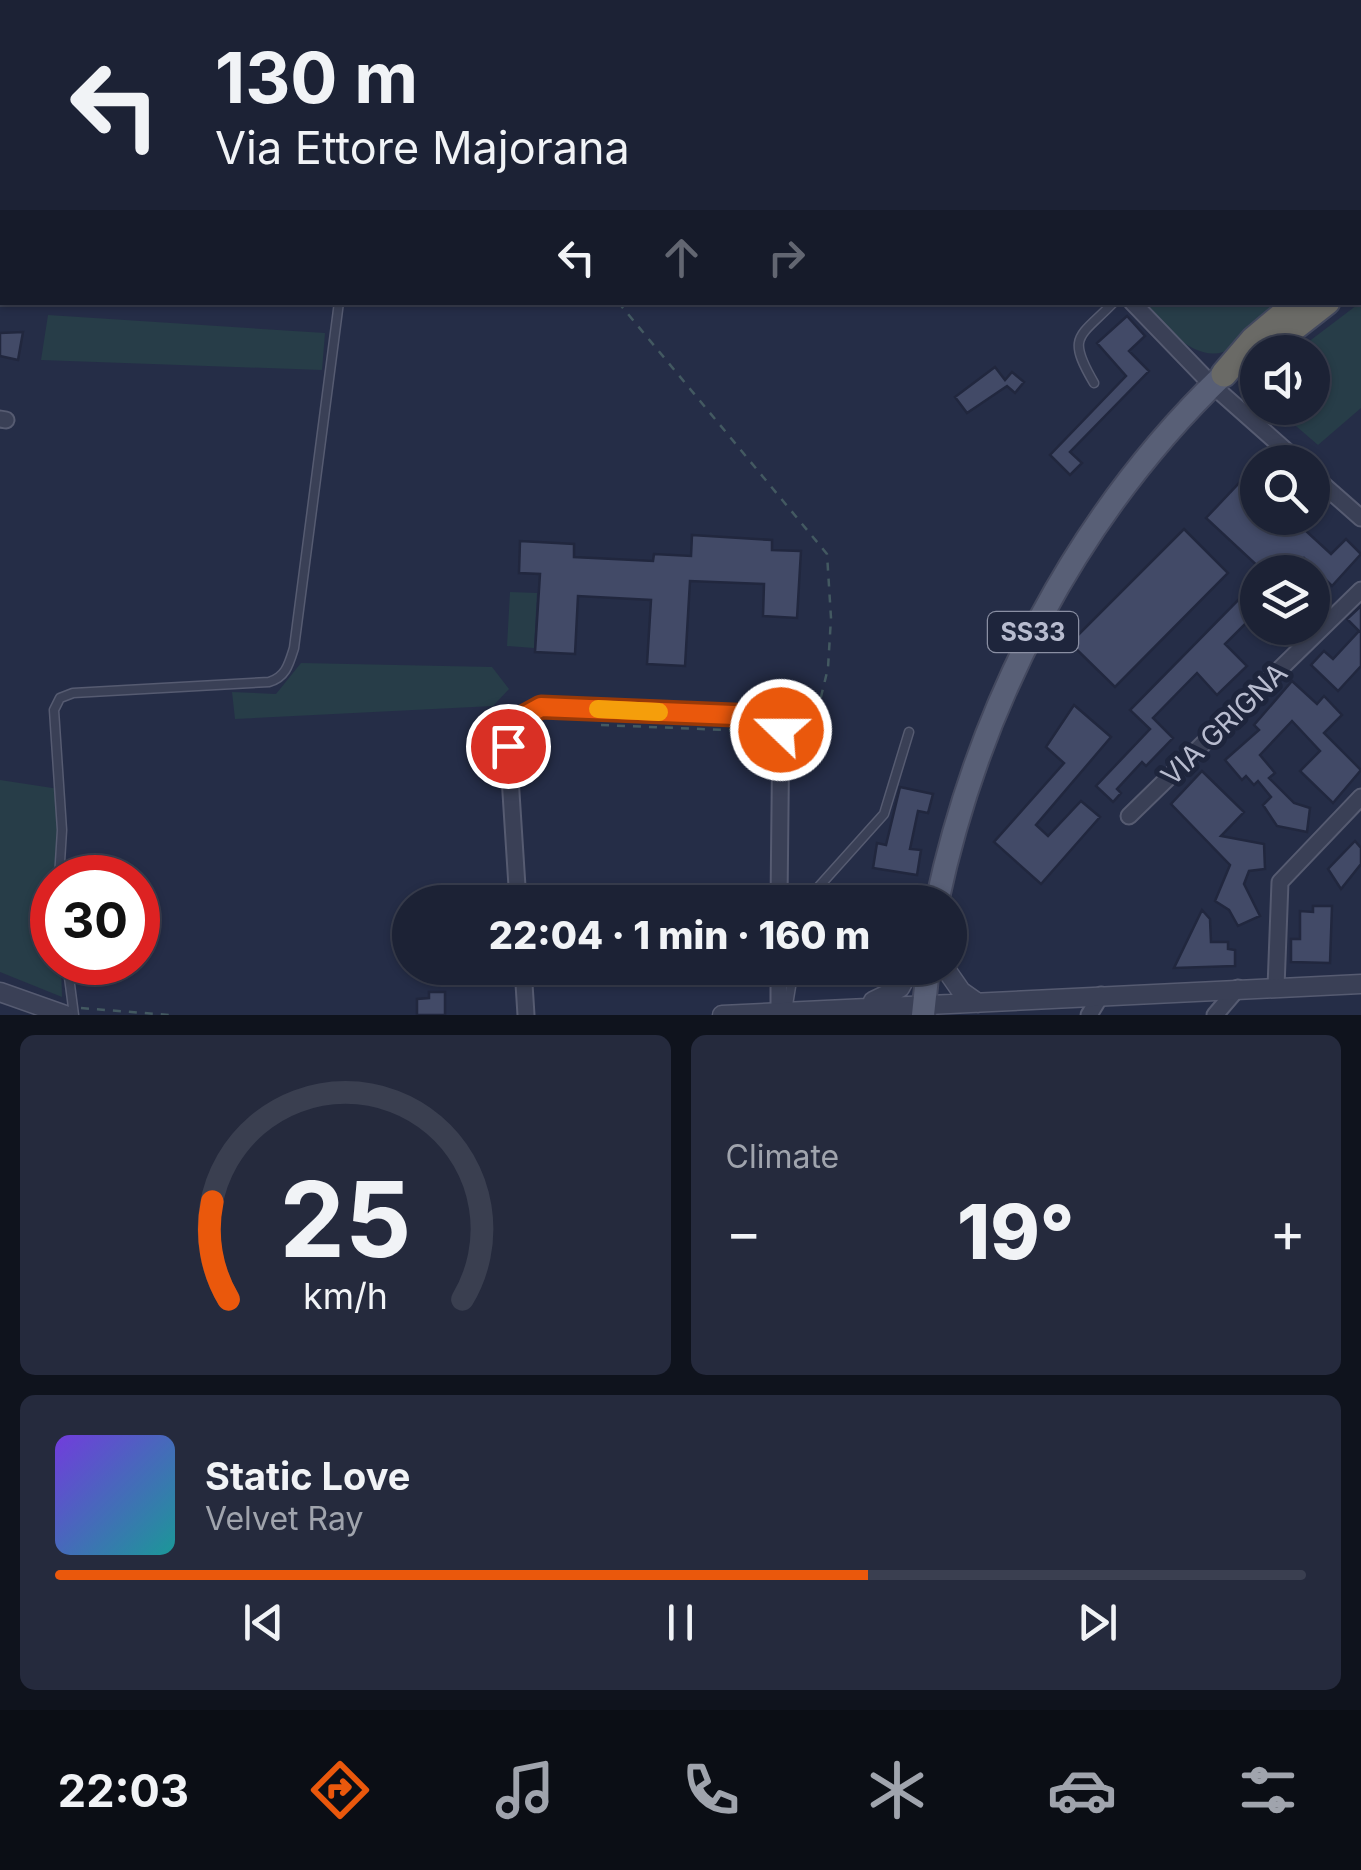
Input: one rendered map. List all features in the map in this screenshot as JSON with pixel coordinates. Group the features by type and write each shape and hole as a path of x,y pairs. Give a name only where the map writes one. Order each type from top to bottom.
{"highway":[{"name":"SS33","path":"1218,380 1254,339 1294,305"},
{"name":"SS33","path":"1285,335 1324,305"},
{"name":"SS33","path":"1218,380 1240,366"}],"main road":[{"name":"SS33","path":"941,885 960,812 990,726 1048,604 1133,474 1218,380"},
{"path":"923,1010 926,985"}],"street":[{"path":"1135,305 1282,445"},
{"path":"1330,491 1361,518"},
{"name":"VIA GRIGNA","path":"1129,816 1361,590"},
{"path":"517,885 508,746 514,726 530,710 541,707 781,724 780,885"},
{"path":"1276,987 1280,882 1361,797"},
{"path":"722,1015 848,1006 923,1010 1101,995 1361,984"},
{"path":"524,985 526,1015"},
{"path":"781,985 783,1011"},
{"path":"848,1006 887,997 902,985"},
{"path":"957,985 978,1003"},
{"path":"1215,1015 1238,988"},
{"path":"0,992 56,1013"},
{"path":"1089,1015 1101,995"},
{"path":"961,1015 978,1003"},
{"path":"848,1006 868,1015"}],"lane":[{"path":"61,855 54,710 60,698 74,692 269,682 280,678 288,668 339,305"},
{"path":"1094,384 1076,353 1078,339 1111,305"},
{"path":"820,885 884,814 909,732"},
{"path":"70,985 74,1015"},
{"path":"783,1011 790,985"}],"path":[{"path":"590,724 781,724 820,705 828,668 831,618 827,554 620,305"}],"shaded area":[{"path":"1142,305 1276,305 1247,335 1240,335 1240,341 1220,353 1208,353 1182,342"},
{"path":"1361,305 1361,408 1318,445 1295,425 1330,425 1330,335 1317,335"},
{"path":"48,315 325,333 322,370 41,360"},
{"path":"510,592 537,593 534,648 507,646"},
{"path":"301,663 492,667 509,689 493,706 235,719 232,692 276,694"},
{"path":"0,780 59,789 56,855 30,855 30,984 0,972"},
{"path":"32,985 62,985 62,997"}],"building":[{"path":"1127,316 1145,336 1129,351 1149,371 1070,452 1082,463 1070,475 1050,455 1126,376 1097,343"},
{"path":"23,332 18,360 0,356 0,333"},
{"path":"995,367 1005,380 1012,372 1024,382 1015,393 1007,386 967,413 955,397"},
{"path":"1240,482 1240,535 1310,535 1331,554 1346,539 1361,554 1332,586 1330,555 1246,555 1206,518"},
{"path":"1184,529 1228,573 1115,687 1070,643"},
{"path":"692,535 772,540 772,550 801,551 797,618 763,616 764,584 690,581 685,666 647,664 651,600 578,596 575,654 535,652 540,574 519,573 520,541 574,544 574,557 653,561 654,554 691,556"},
{"path":"1240,598 1240,629 1225,644 1247,666 1217,695 1197,673 1153,718 1173,738 1146,766 1142,762 1117,789 1121,793 1113,802 1096,786 1150,729 1130,710"},
{"path":"1361,606 1361,666 1338,691 1311,665 1324,651 1333,659 1359,631 1347,619"},
{"path":"1292,681 1317,704 1324,696 1342,715 1324,733 1361,770 1333,803 1300,771 1320,751 1292,721 1260,755 1275,773 1269,778 1294,803 1310,808 1307,832 1277,826 1263,805 1271,797 1258,781 1254,785 1246,776 1242,780 1225,760 1259,730 1254,725"},
{"path":"1074,705 1111,737 1036,825 1048,836 1081,801 1100,817 1041,884 994,842 1064,763 1046,747"},
{"path":"1202,771 1244,812 1221,836 1264,844 1265,869 1249,871 1244,884 1260,916 1238,926 1229,910 1215,901 1230,865 1171,804"},
{"path":"900,787 933,794 928,813 918,811 910,849 921,850 917,875 873,868 877,843 886,845"},
{"path":"1355,841 1361,848 1361,864 1341,889 1328,869"},
{"path":"1313,906 1332,906 1330,963 1291,962 1291,939 1300,939 1300,911 1313,912"},
{"path":"1202,910 1210,919 1211,942 1228,942 1228,949 1235,950 1235,966 1174,968"},
{"path":"429,992 445,992 445,1015 417,1015 417,999 429,998"}],"slow traffic":[{"path":"598,709 659,712"}],"route":[{"path":"508,746 514,726 530,710 541,707 781,717 781,730"}]}
